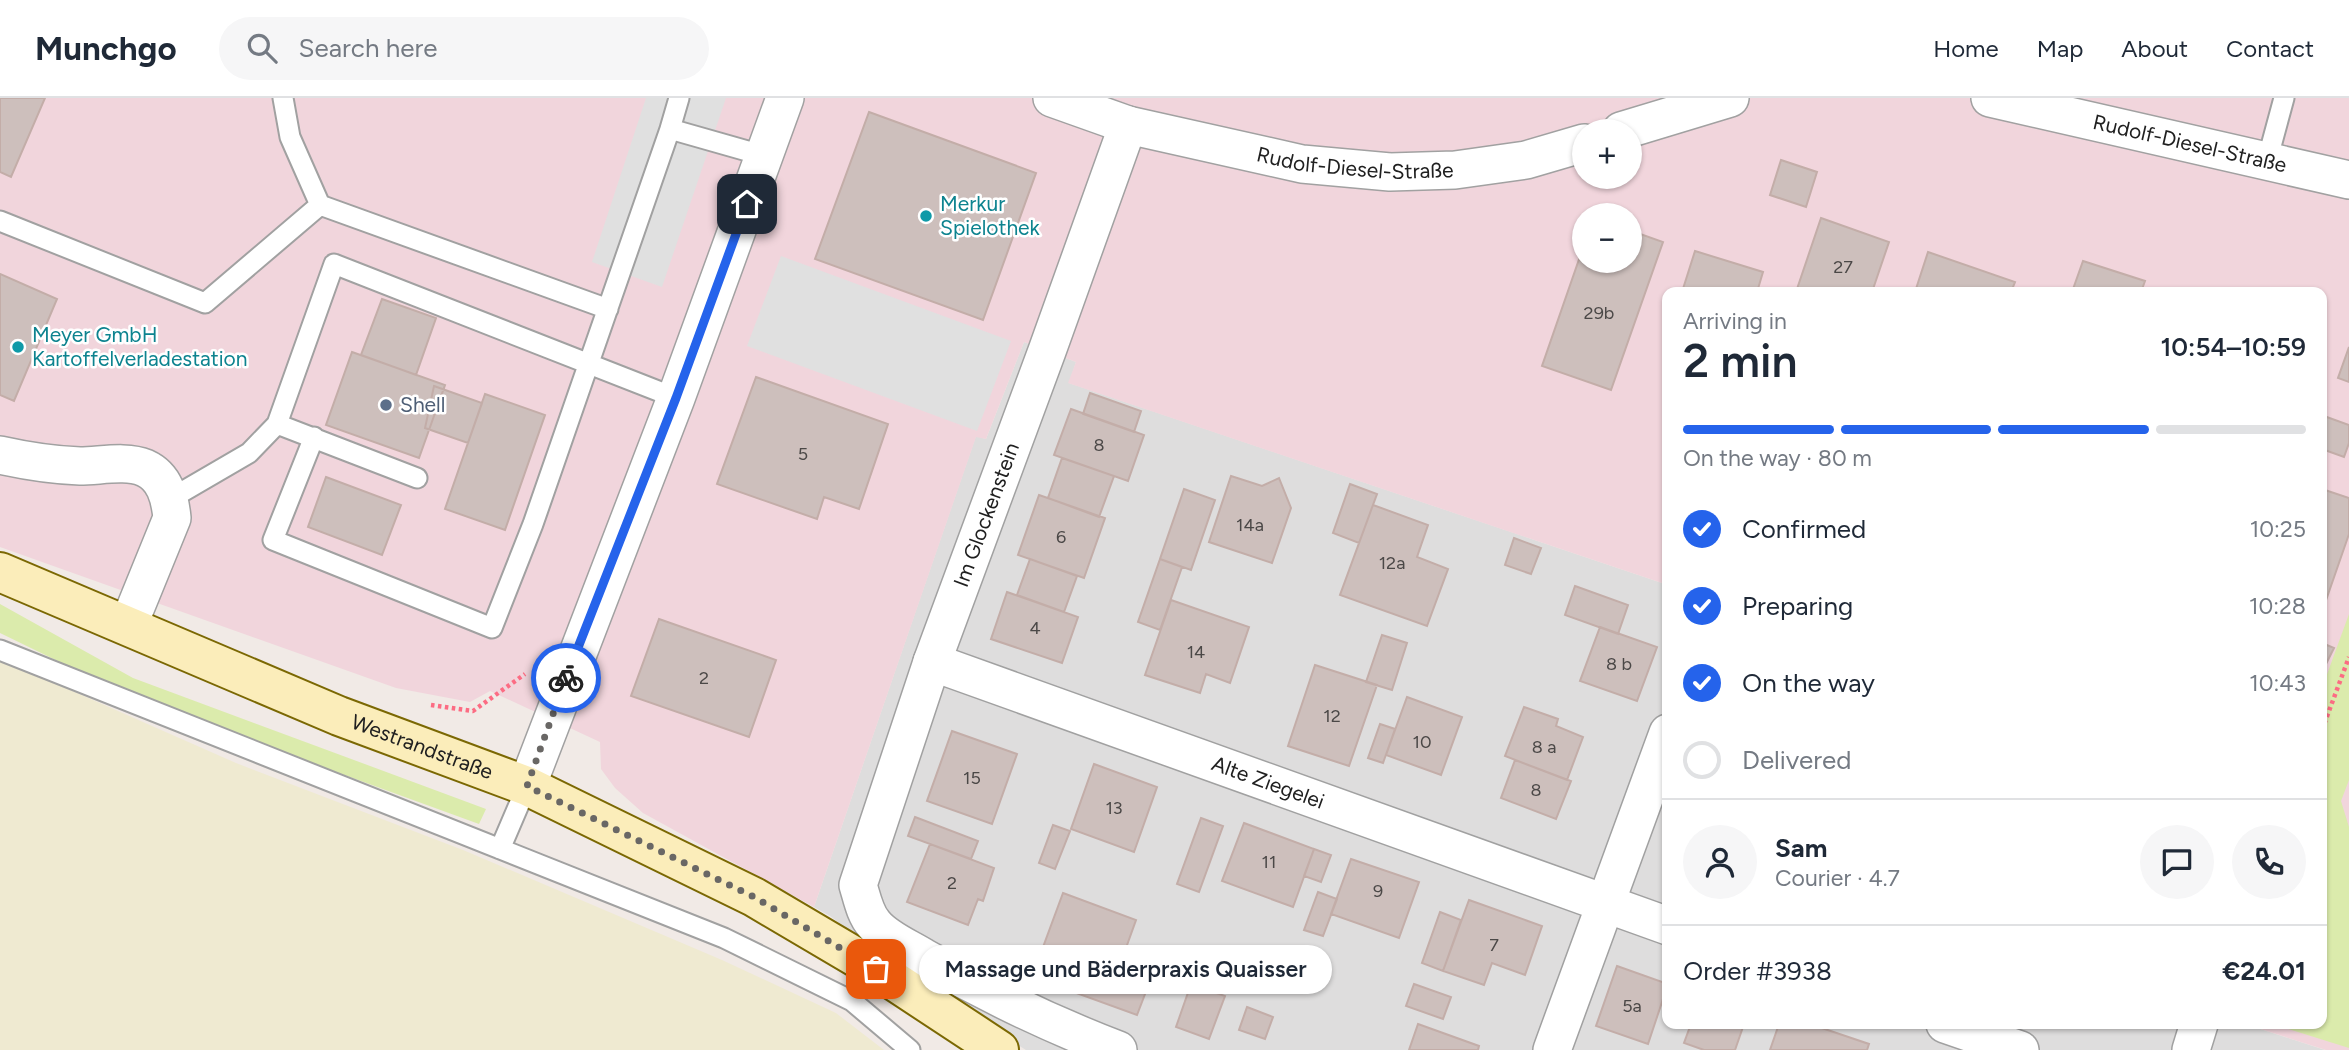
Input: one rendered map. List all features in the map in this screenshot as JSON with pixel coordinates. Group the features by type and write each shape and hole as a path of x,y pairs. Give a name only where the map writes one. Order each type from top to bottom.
{"main road":[{"name":"Westrandstraße","path":"0,572 339,716 527,786 754,897 876,969 999,1050"}],"street":[{"path":"527,786 676,398 785,98"},
{"name":"Rudolf-Diesel-Straße","path":"1052,98 1128,125 1302,164 1390,172 1455,170 1526,160 1572,147"},
{"path":"1642,125 1730,98"},
{"name":"Rudolf-Diesel-Straße","path":"1990,98 2084,108 2267,161 2349,180"},
{"name":"Im Glockenstein","path":"1118,1050 1026,1012 951,973 883,933 872,923 858,885 932,662 1048,351 1128,125"},
{"path":"0,455 38,463 145,468 161,481 170,499 172,518 128,626"},
{"name":"Alte Ziegelei","path":"932,662 1662,924"},
{"path":"1552,1050 1662,750"},
{"path":"1959,1029 2020,1050"},
{"path":"2191,1050 2197,1029"}],"lane":[{"path":"283,98 290,138 320,205 608,309"},
{"path":"314,437 273,540 492,628 533,524 679,98"},
{"path":"2267,161 2284,98"},
{"path":"670,129 765,156"},
{"path":"0,221 205,303 320,205"},
{"path":"170,499 249,453 277,424 334,264 676,398"},
{"path":"277,424 417,478"},
{"path":"0,650 736,943 852,1001 910,1050"},
{"path":"500,849 527,786"}],"path":[{"path":"2327,716 2349,657"},
{"path":"425,704 473,711 524,676 529,665"}],"shaded area":[{"path":"0,98 2349,98 2349,1050 2326,1050 2261,1029 2327,1029 2327,287 1662,287 1662,583 1068,383 1076,362 1024,342 986,439 976,437 814,907 643,813 615,788 601,769 600,742 490,691 470,702 396,688 0,547"},
{"path":"646,98 726,98 662,287 592,262"},
{"path":"781,256 1011,341 977,431 747,346"},
{"path":"1024,342 1076,362 1069,383 1662,583 1662,1029 2260,1029 2325,1050 1026,1050 951,1003 814,907 976,436 986,439"},
{"path":"0,659 236,763 463,850 722,960 836,1013 884,1050 0,1050"}],"green space":[{"path":"0,604 133,678 486,809 479,824 229,733 105,684 0,633"},
{"path":"2349,614 2349,780 2341,801 2349,827 2349,1048 2288,1029 2327,1029 2327,674"}],"building":[{"path":"0,98 45,98 11,177 0,172"},
{"name":"Merkur Spielothek","path":"869,112 1036,173 983,320 815,259"},
{"path":"1781,160 1817,172 1806,207 1770,195"},
{"path":"1821,218 1889,242 1874,287 1798,287"},
{"path":"1642,235 1663,242 1611,390 1542,366 1574,273 1642,273"},
{"path":"1695,251 1763,272 1758,287 1684,287"},
{"path":"1928,252 2015,282 2013,287 1917,287"},
{"path":"2083,261 2145,281 2143,287 2074,287"},
{"name":"Meyer GmbH Kartoffelverladestation","path":"0,274 57,299 14,401 0,395"},
{"path":"382,299 436,318 416,375 361,355"},
{"path":"2349,347 2349,382 2338,378"},
{"name":"Shell","path":"352,352 445,385 419,458 326,425"},
{"path":"756,377 888,424 859,509 824,497 817,519 717,484"},
{"path":"434,386 482,403 468,443 425,428"},
{"path":"1090,393 1141,411 1134,432 1083,414"},
{"path":"485,394 545,415 505,530 445,509"},
{"path":"1071,409 1144,435 1128,481 1054,455"},
{"path":"2327,417 2349,425 2349,443 2344,457 2327,451"},
{"path":"1062,458 1114,476 1099,517 1048,498"},
{"path":"1231,476 1262,486 1279,478 1291,508 1272,563 1209,542"},
{"path":"326,477 401,505 382,555 308,527"},
{"path":"1350,484 1377,494 1359,543 1333,533"},
{"path":"1184,489 1215,500 1191,570 1160,559"},
{"path":"2327,491 2349,498 2349,534 2327,597"},
{"path":"1039,495 1105,518 1084,578 1018,555"},
{"path":"1373,505 1428,525 1417,557 1448,569 1427,626 1340,595"},
{"path":"1514,538 1541,548 1531,574 1505,565"},
{"path":"1030,559 1077,576 1064,612 1017,595"},
{"path":"1160,559 1182,567 1160,630 1138,622"},
{"path":"1575,586 1628,605 1618,634 1565,615"},
{"path":"1007,592 1078,617 1062,663 991,639"},
{"path":"1171,600 1249,627 1230,683 1206,674 1200,693 1145,675"},
{"path":"659,619 776,660 749,737 631,696"},
{"path":"1600,627 1657,647 1637,701 1580,681"},
{"path":"1382,635 1407,643 1392,690 1366,682"},
{"path":"2327,645 2334,648 2327,662"},
{"path":"1315,665 1377,685 1349,766 1288,746"},
{"path":"1407,697 1462,717 1441,775 1386,755"},
{"path":"1524,707 1558,719 1556,726 1583,737 1567,780 1505,756"},
{"path":"1380,724 1395,729 1383,763 1368,758"},
{"path":"952,731 1017,754 992,824 927,801"},
{"path":"1515,760 1571,781 1556,819 1501,798"},
{"path":"1094,764 1157,787 1134,852 1071,829"},
{"path":"915,817 978,841 971,859 908,836"},
{"path":"1201,818 1223,826 1199,892 1177,884"},
{"path":"1244,823 1314,849 1293,907 1222,881"},
{"path":"1053,825 1070,831 1055,869 1039,863"},
{"path":"930,844 994,868 983,901 978,899 968,925 907,902"},
{"path":"1314,849 1331,855 1321,882 1304,876"},
{"path":"1351,859 1419,882 1399,938 1331,914"},
{"path":"1318,892 1337,899 1323,936 1304,930"},
{"path":"1063,893 1136,920 1126,948 1158,960 1137,1015 1032,977"},
{"path":"1469,900 1542,926 1525,975 1492,963 1484,985 1443,971"},
{"path":"1440,912 1461,920 1443,971 1422,963"},
{"path":"1617,966 1662,982 1662,1002 1648,1044 1596,1026"},
{"path":"1191,984 1225,996 1209,1039 1176,1027"},
{"path":"1414,984 1451,997 1443,1019 1406,1006"},
{"path":"1247,1007 1273,1017 1265,1039 1239,1030"},
{"path":"1418,1024 1479,1046 1478,1050 1409,1050"},
{"path":"1689,1029 1742,1029 1735,1050 1704,1050 1684,1043"},
{"path":"1777,1029 1825,1029 1869,1044 1867,1050 1770,1050"}],"way so far":[{"path":"566,678 527,786 754,897 876,969"}],"place":[{"name":"Merkur Spielothek","path":"926,216"},
{"name":"Meyer GmbH Kartoffelverladestation","path":"18,347"},
{"name":"Shell","path":"386,405"},
{"name":"Massage und Bäderpraxis Quaisser","path":"876,969"}],"route":[{"path":"566,678 676,398 747,204"}]}
